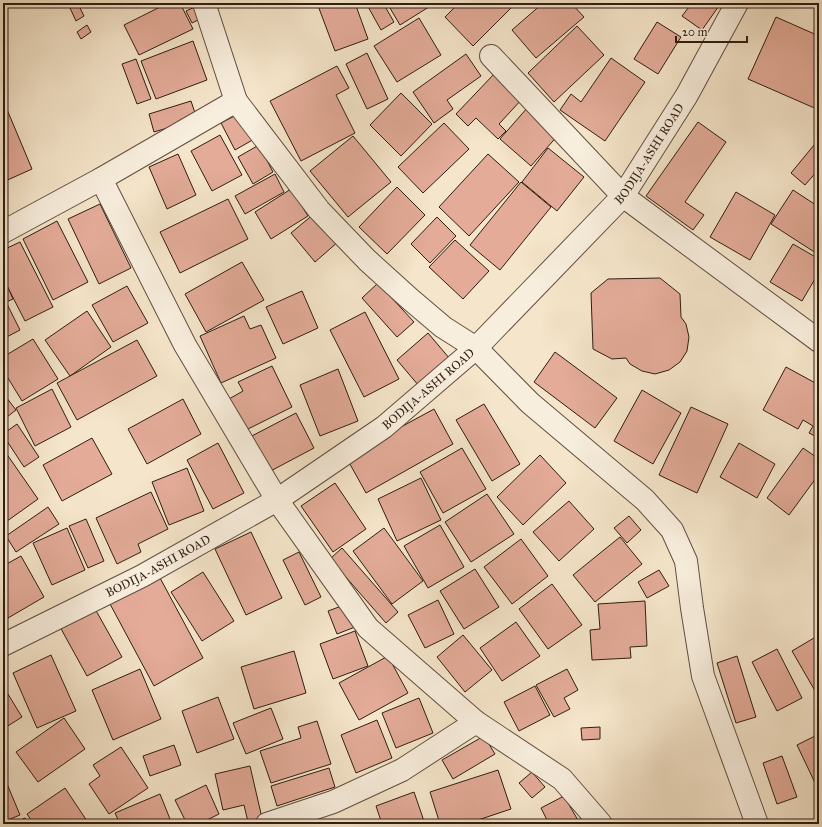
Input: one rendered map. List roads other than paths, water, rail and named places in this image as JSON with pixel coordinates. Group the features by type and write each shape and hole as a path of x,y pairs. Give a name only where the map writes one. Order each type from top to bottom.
{"street":[{"path":"204,3 236,100 319,210 367,260 410,299 443,327 476,348 530,403 645,500 672,530 686,561 703,676 757,824"},
{"name":"BODIJA-ASHI ROAD","path":"3,645 142,576 277,500 384,427 476,348 624,196 687,95 737,3"},
{"path":"491,56 624,196 819,342"},
{"path":"3,232 101,179 236,100"},
{"path":"101,179 186,345 277,500 368,628 476,722 562,779 601,824"},
{"path":"267,824 333,802 402,770 476,722"}]}
